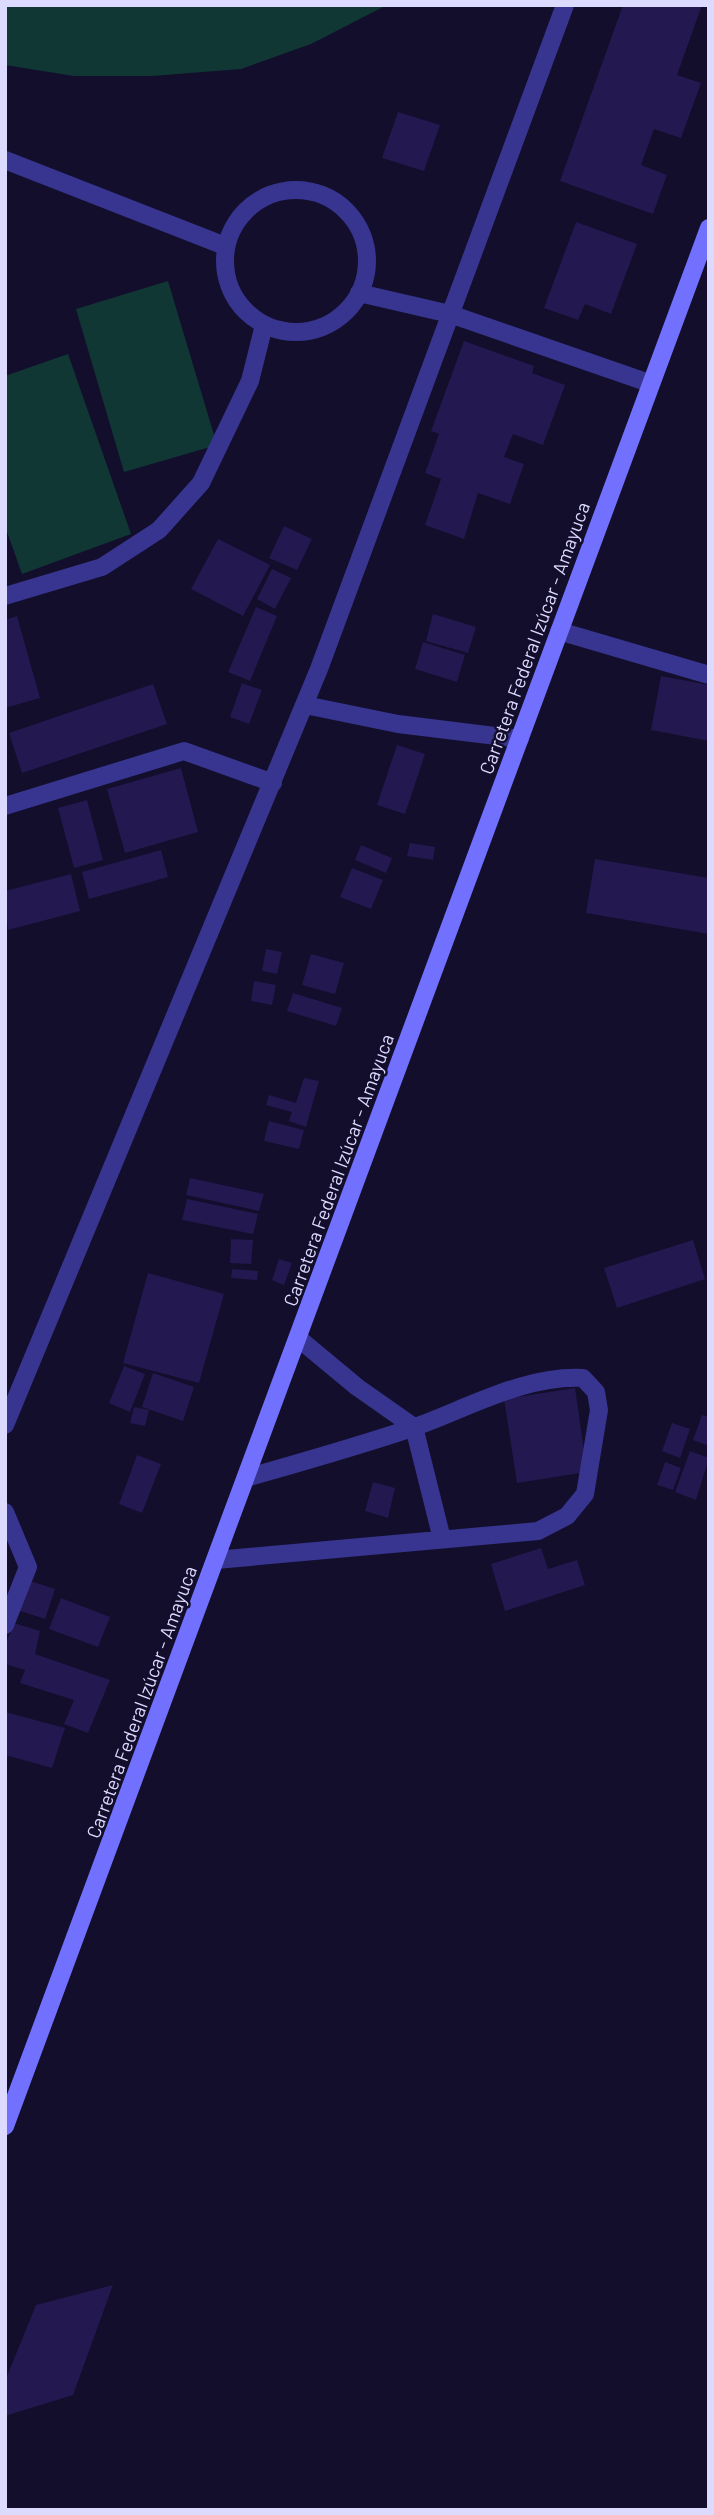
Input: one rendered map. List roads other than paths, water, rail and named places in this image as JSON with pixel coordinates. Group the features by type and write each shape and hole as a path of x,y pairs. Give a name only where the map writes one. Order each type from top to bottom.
{"main road":[{"name":"Carretera Federal Izúcar - Amayuca","path":"5,2126 649,383 709,228"}],"street":[{"path":"5,1424 304,705 565,5"},
{"path":"5,160 225,246"},
{"path":"293,188 316,191 337,202 354,218 365,240 367,263 359,293 351,307 332,322 311,331 287,332 264,326 245,312 231,292 224,270 225,246 234,224 249,206 269,194 293,188"},
{"path":"359,293 450,314 649,383"},
{"path":"5,596 102,567 159,530 201,483 250,381 264,326"},
{"path":"559,631 709,675"},
{"path":"304,705 398,724 520,738"},
{"path":"5,806 184,751 273,783"},
{"path":"298,1338 357,1387 414,1427 442,1539"},
{"path":"216,1560 538,1531 567,1516 585,1494 599,1410 596,1392 583,1378 566,1377 513,1389 414,1427 246,1478"},
{"path":"5,1512 28,1567 5,1625"}]}
